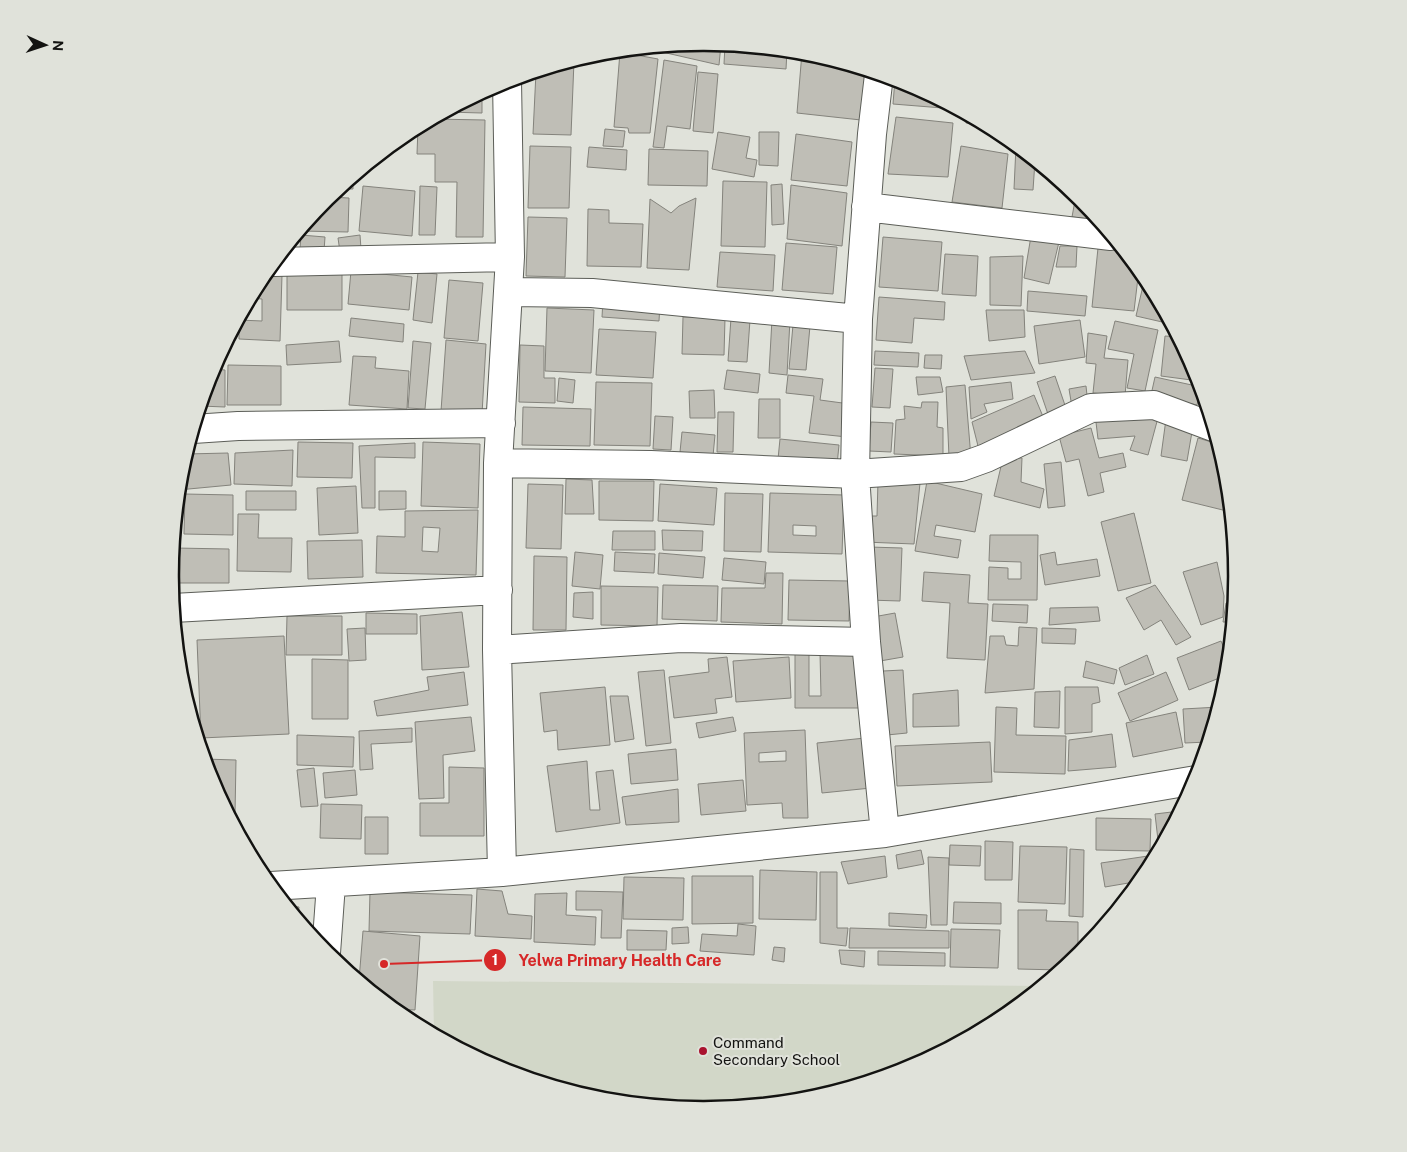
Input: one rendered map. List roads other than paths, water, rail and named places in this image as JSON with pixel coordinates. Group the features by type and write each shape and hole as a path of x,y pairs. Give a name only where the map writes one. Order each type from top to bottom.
{"street":[{"path":"878,81 866,207 858,319 855,474 866,642 885,833"},
{"path":"502,872 497,650 498,463 510,257 507,89"},
{"path":"866,207 1102,235"},
{"path":"283,262 510,257"},
{"path":"508,292 611,294 858,319"},
{"path":"498,463 651,465 855,474 961,467 986,458 1091,408 1154,405 1205,424"},
{"path":"200,429 238,426 501,423"},
{"path":"180,608 498,590"},
{"path":"497,650 681,638 866,642"},
{"path":"280,886 502,872 885,833 1186,782"},
{"path":"327,941 331,884"}],"place":[{"name":"Yelwa Primary Health Care","path":"384,964"},
{"name":"Command Secondary School","path":"703,1051"}]}
